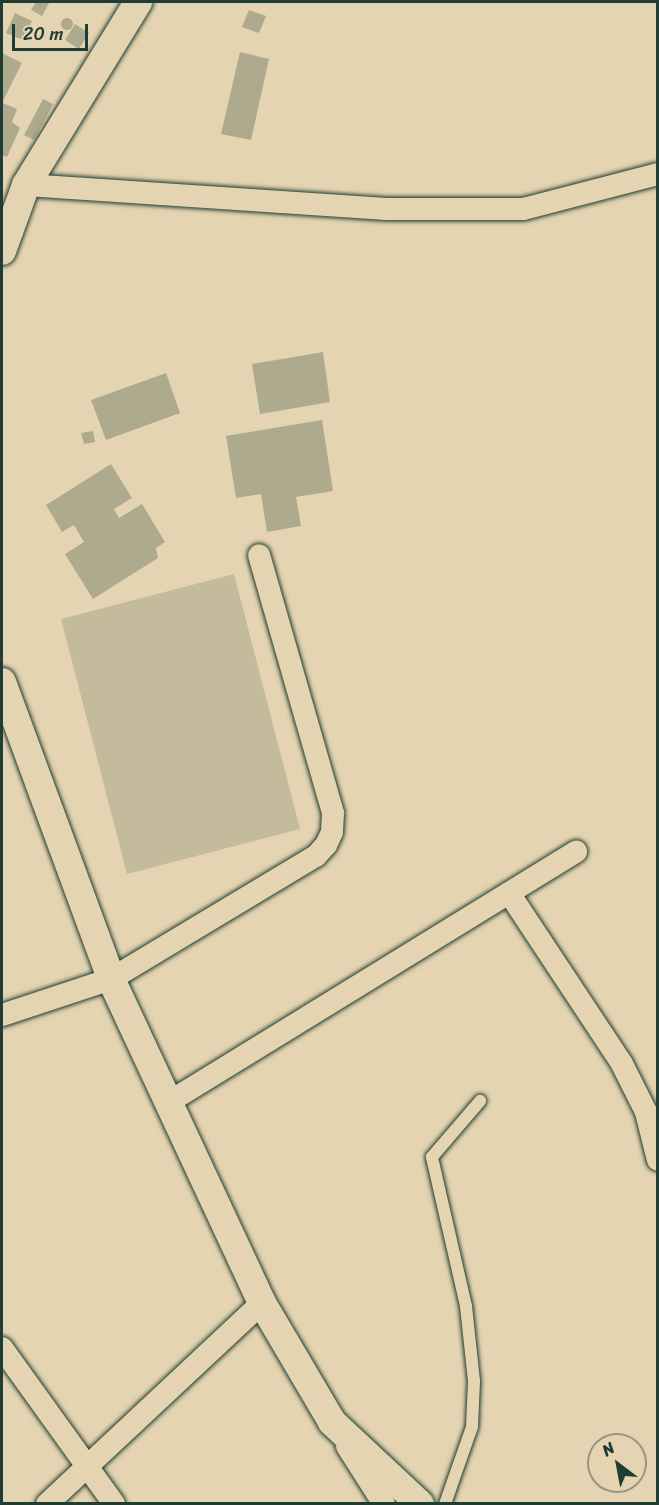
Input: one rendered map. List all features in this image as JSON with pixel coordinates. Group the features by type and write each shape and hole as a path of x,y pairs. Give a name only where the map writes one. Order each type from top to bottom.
{"street":[{"path":"2,251 26,185 138,2"},
{"path":"26,185 386,209 523,209 657,174"},
{"path":"2,1015 111,979 315,856 332,832 333,813 259,555"},
{"path":"2,682 111,979 262,1304 332,1422 384,1503"},
{"path":"169,1101 576,852"},
{"path":"509,893 622,1064 646,1112 657,1160"},
{"path":"47,1503 262,1304"},
{"path":"2,1348 114,1503"},
{"path":"332,1422 420,1503"}],"lane":[{"path":"445,1503 472,1427 474,1381 466,1306 432,1157 480,1101"}],"shaded area":[{"path":"234,574 300,829 127,874 61,619"}],"building":[{"path":"36,2 49,3 42,16 31,10"},
{"path":"249,10 266,16 259,33 242,27"},
{"path":"15,13 32,21 23,40 6,33"},
{"path":"67,18 73,24 67,30 61,24"},
{"path":"75,24 89,33 79,49 65,40"},
{"path":"240,52 269,59 251,140 221,134"},
{"path":"2,53 22,63 2,103"},
{"path":"43,99 53,104 34,140 24,135"},
{"path":"3,103 17,109 12,122 20,128 7,157 2,155"},
{"path":"323,352 330,402 260,414 252,364"},
{"path":"166,373 180,413 106,440 91,400"},
{"path":"322,420 333,491 296,497 301,526 267,532 261,494 236,498 226,436"},
{"path":"93,431 95,442 84,444 81,433"},
{"path":"111,464 132,498 114,509 119,518 142,504 165,542 156,548 158,558 93,599 65,554 84,542 74,525 62,532 46,505"}]}
